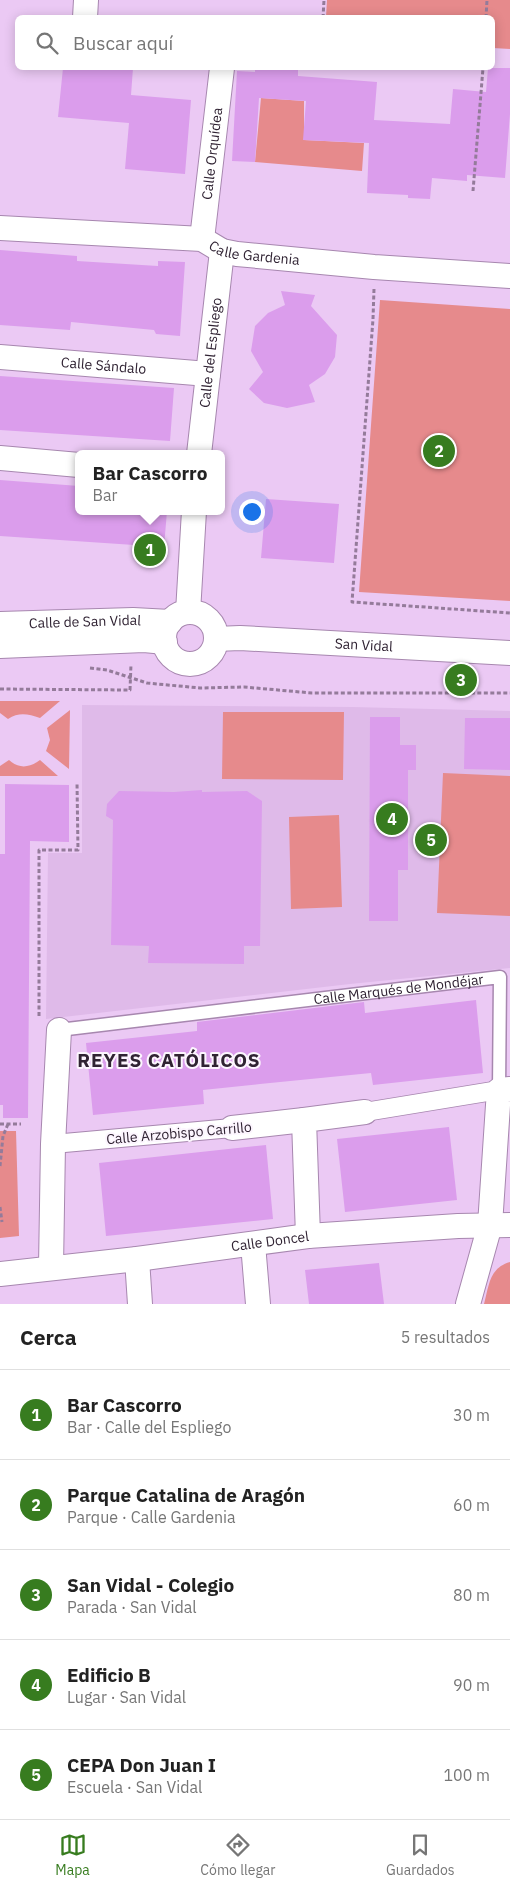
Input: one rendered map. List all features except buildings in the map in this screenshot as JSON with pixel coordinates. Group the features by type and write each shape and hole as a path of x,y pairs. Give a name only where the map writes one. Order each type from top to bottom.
{"street":[{"path":"85,15 86,0"},
{"name":"Calle Orquídea","path":"212,245 222,70"},
{"name":"Calle Gardenia","path":"0,228 212,245 237,254 374,267 510,276"},
{"name":"Calle del Espliego","path":"199,450 208,374 212,245"},
{"name":"Calle Sándalo","path":"0,356 208,374"},
{"path":"0,458 75,465"},
{"path":"174,625 197,613 205,617 213,625 216,639 210,656 194,664 186,664 178,661 169,652 193,515"},
{"name":"Calle de San Vidal","path":"0,624 133,620 174,625"},
{"name":"Calle de San Vidal","path":"0,646 132,640 174,625"},
{"name":"San Vidal","path":"216,639 270,640 510,654"},
{"path":"51,1267 53,1144 59,1030"},
{"name":"Calle Arzobispo Carrillo","path":"53,1144 304,1120 505,1090"},
{"name":"Calle Marqués de Mondéjar","path":"468,1304 500,1225 505,1090"},
{"path":"304,1120 308,1236"},
{"name":"Calle Doncel","path":"0,1274 308,1236 500,1225"},
{"path":"253,1244 258,1304"},
{"path":"137,1258 140,1304"}],"lane":[{"name":"Calle Marqués de Mondéjar","path":"59,1030 500,977 505,1090"}],"path":[{"path":"324,0 324,15"},
{"path":"486,0 486,15"},
{"path":"473,191 483,70"},
{"path":"374,285 373,328 352,602 510,613"},
{"path":"0,689 130,690 132,640"},
{"path":"88,668 107,670 147,683 200,688 244,687 312,693 510,693"},
{"path":"59,1030 39,1029 39,850 78,850 77,782"},
{"path":"0,1124 21,1124"},
{"path":"0,1166 3,1136 8,1124"},
{"path":"0,1207 2,1222"}],"shaded area":[{"path":"327,0 510,0 510,49 495,48 495,15 326,15"},
{"path":"261,98 304,101 304,140 364,143 362,171 255,162"},
{"path":"380,300 510,309 510,601 359,592"},
{"path":"0,701 60,701 40,718 24,714 8,719 0,713"},
{"path":"82,705 353,707 510,711 510,968 350,984 46,1019 48,853 82,853"},
{"path":"70,710 69,769 46,751 50,740 47,728"},
{"path":"223,712 344,712 343,780 222,779"},
{"path":"9,760 17,765 24,766 32,765 40,760 58,776 0,776 0,766"},
{"path":"443,773 510,776 510,916 437,913"},
{"path":"339,815 342,907 291,909 289,817"},
{"path":"0,1131 16,1131 19,1236 0,1238"},
{"path":"510,1262 510,1304 484,1304 494,1273"}],"place":[{"name":"Parque Catalina de Aragón","path":"439,451"},
{"name":"Bar Cascorro","path":"150,550"},
{"name":"San Vidal - Colegio","path":"461,680"},
{"name":"Edificio B","path":"392,819"},
{"name":"CEPA Don Juan I","path":"431,840"}],"district":[{"name":"REYES CATÓLICOS","path":"169,1060"}]}
